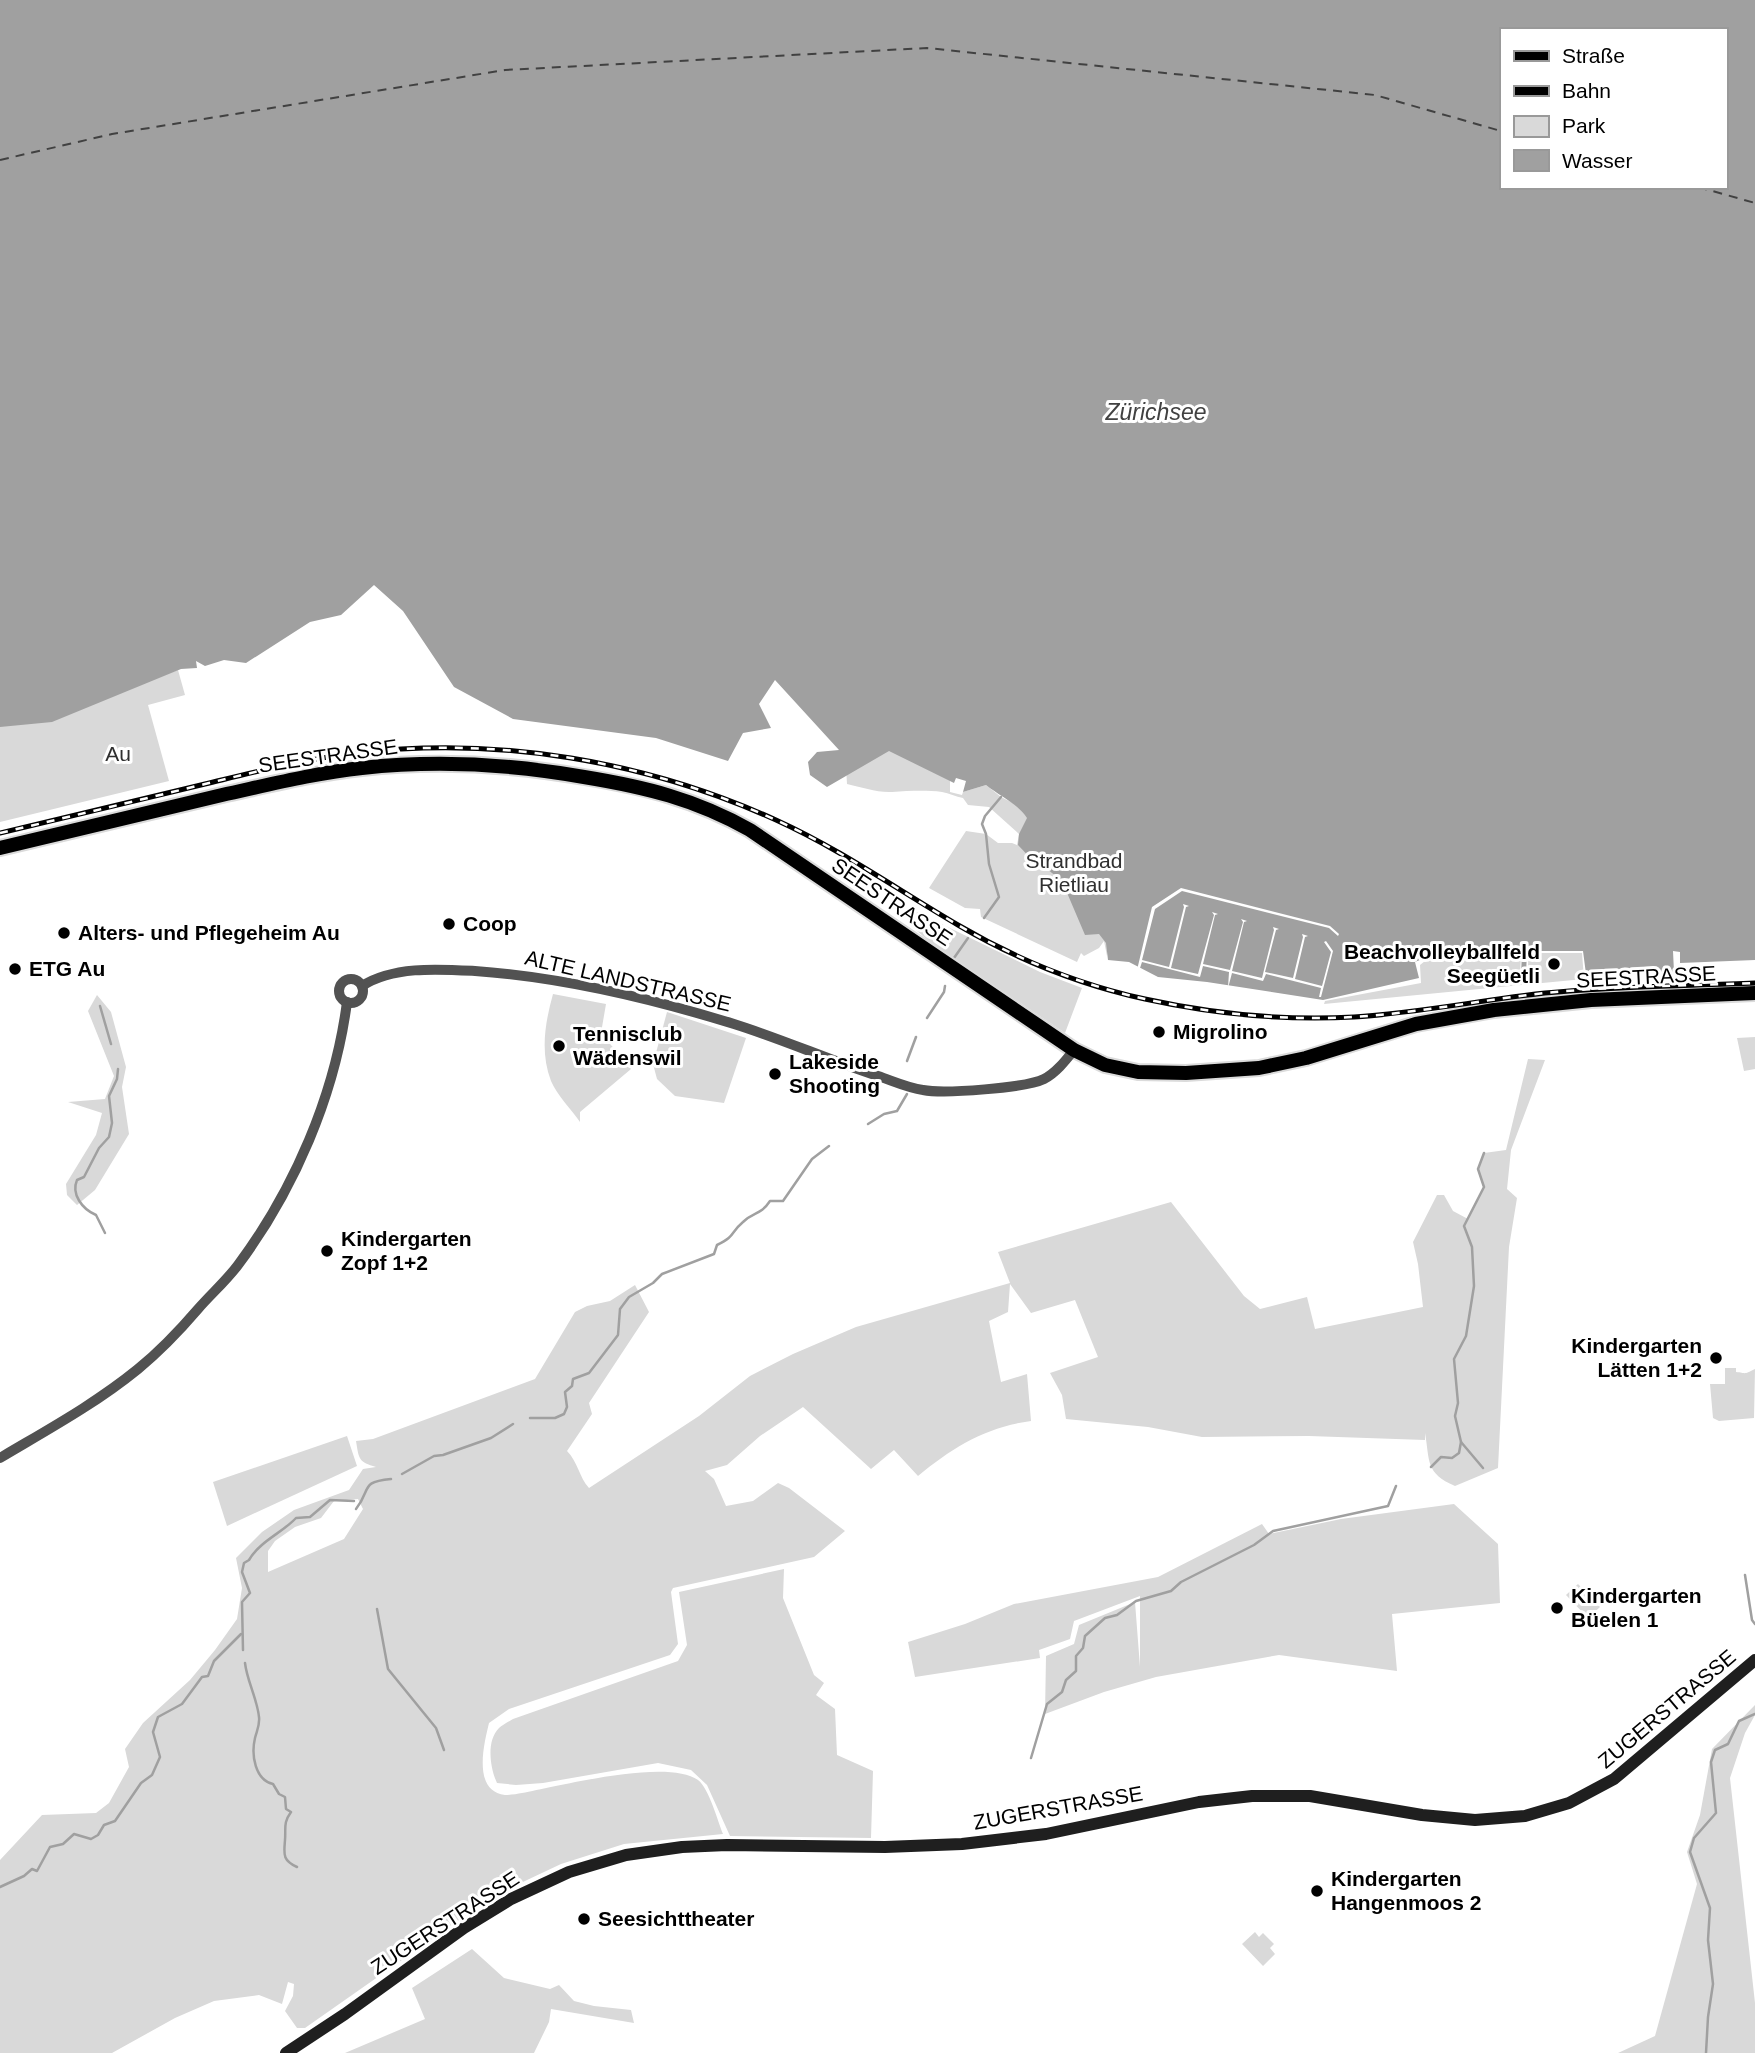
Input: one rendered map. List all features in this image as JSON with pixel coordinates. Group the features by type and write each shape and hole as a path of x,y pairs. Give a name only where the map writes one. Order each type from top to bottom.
{"main road":[{"name":"SEESTRASSE","path":"0,848 293,779 361,768 418,764 482,765 553,772 621,783 688,800 717,811 750,830 1074,1049 1105,1065 1138,1072 1186,1073 1259,1068 1306,1058 1416,1024 1494,1010 1591,1000 1755,993"},
{"name":"ZUGERSTRASSE","path":"286,2053 464,1928 511,1899 569,1872 626,1855 682,1847 727,1845 885,1847 972,1843 1046,1834 1199,1802 1252,1796 1310,1796 1475,1821 1525,1816 1569,1803 1614,1779 1755,1660"}],"street":[{"name":"ALTE LANDSTRASSE","path":"362,986 381,975 426,971 485,972 547,979 645,1000 734,1024 923,1091 941,1092 1035,1082 1050,1075 1074,1049"},
{"path":"354,979 362,986 363,992 359,1000 347,1002 340,996 339,990 347,980 354,979"},
{"path":"0,1458 92,1403 138,1368 174,1336 236,1268 270,1216 310,1135 332,1072 347,1002"}],"green space":[{"name":"Au","path":"178,670 185,695 148,705 169,781 0,822 0,717 66,709"},
{"name":"Strandbad Rietliau","path":"878,744 950,777 950,792 962,795 963,792 986,785 1019,806 1127,820 1107,956 1104,941 1099,948 1084,956 1081,953 1077,962 981,917 980,909 965,908 929,888 966,831 986,834 998,843 1017,845 1019,834 989,807 968,805 963,798 947,793 881,792 847,784 846,767"},
{"path":"913,910 1040,972 1082,988 1065,1033 931,943 909,924"},
{"path":"1429,953 1521,953 1520,976 1524,979 1527,976 1529,953 1582,953 1584,979 1324,1004 1325,1001 1421,983 1420,965 1430,957"},
{"path":"553,994 606,1004 601,1033 631,1069 580,1112 580,1122 557,1091 548,1070 545,1038"},
{"path":"97,995 111,1012 126,1067 122,1087 129,1134 95,1190 77,1205 67,1195 66,1184 96,1135 102,1113 68,1102 105,1099 114,1076 88,1011"},
{"path":"667,1012 746,1038 724,1103 675,1096 657,1079 653,1064"},
{"path":"1755,1037 1755,1069 1744,1071 1737,1038"},
{"path":"1528,1059 1545,1060 1511,1150 1507,1189 1517,1198 1509,1247 1498,1468 1455,1486 1434,1471 1425,1433 1425,1440 1309,1436 1202,1437 1148,1427 1066,1419 1062,1395 1050,1373 1098,1357 1075,1300 1031,1313 1010,1284 1008,1312 989,1321 1001,1382 1027,1374 1031,1421 985,1433 944,1456 918,1476 894,1450 871,1469 803,1407 760,1436 727,1465 705,1471 714,1479 726,1506 753,1501 778,1483 789,1488 845,1531 814,1557 673,1588 671,1592 678,1644 670,1655 509,1709 489,1723 483,1765 488,1785 495,1792 514,1794 639,1773 683,1774 702,1784 723,1834 624,1844 561,1864 508,1889 459,1920 305,2028 297,2028 285,2011 293,1996 294,1984 288,1982 282,2004 259,1995 214,2001 175,2018 112,2053 0,2053 0,1860 42,1815 96,1813 109,1803 129,1767 125,1749 143,1723 190,1680 237,1619 242,1588 236,1558 262,1532 294,1510 349,1490 363,1469 376,1467 361,1459 356,1441 373,1439 535,1379 575,1312 587,1306 610,1301 635,1285 649,1312 589,1403 592,1414 567,1451 589,1488 699,1416 750,1376 793,1354 856,1327 1010,1283 998,1252 1171,1202 1244,1296 1260,1309 1307,1297 1315,1329 1423,1307 1413,1242 1437,1195 1444,1195 1453,1211 1468,1219 1484,1187 1478,1169 1484,1153 1506,1150","holes":["358,1499 363,1509 344,1539 268,1572 268,1551 275,1541 295,1527 321,1518 334,1501"]},
{"path":"1725,1368 1736,1368 1736,1372 1745,1373 1755,1369 1754,1418 1719,1421 1713,1418 1710,1384 1725,1384"},
{"path":"347,1436 357,1466 227,1526 213,1482"},
{"path":"1454,1504 1498,1544 1500,1603 1392,1614 1397,1671 1279,1655 1156,1677 1104,1692 1045,1714 1046,1656 1074,1644 1079,1625 1135,1602 1140,1667 1140,1596 1074,1621 1070,1639 1039,1650 1040,1658 915,1677 908,1642 965,1624 1014,1604 1158,1577 1262,1524 1269,1534 1341,1519"},
{"path":"784,1569 783,1598 814,1675 824,1683 816,1695 835,1709 837,1755 873,1771 871,1838 730,1836 707,1785 691,1770 658,1763 543,1783 497,1783 491,1762 491,1747 499,1728 513,1719 678,1661 687,1645 679,1592"},
{"path":"1578,1584 1600,1607 1588,1618 1566,1595"},
{"path":"1755,1705 1755,1715 1745,1733 1730,1778 1755,2003 1755,2053 1618,2053 1655,2036 1697,1884 1687,1852 1700,1815 1712,1749"},
{"path":"1255,1932 1259,1937 1263,1933 1274,1944 1270,1948 1275,1954 1263,1966 1242,1944"},
{"path":"472,1949 504,1978 550,1989 559,1985 574,2001 631,2010 634,2023 551,2009 549,2022 534,2053 345,2053 425,2019 412,1988"}],"water":[{"name":"Zürichsee","path":"0,0 1755,0 1755,960 1680,963 1680,952 1673,951 1674,972 1586,974 1583,951 1527,951 1526,975 1523,978 1522,951 1427,951 1427,957 1415,962 1419,978 1323,1000 1158,977 1129,962 1108,960 1106,943 1099,934 1085,935 1062,881 1047,869 1048,858 1043,856 1035,863 1018,845 1019,834 1027,818 1014,804 986,785 963,792 966,781 956,778 954,783 889,751 827,787 810,775 808,762 817,752 839,750 775,680 759,704 771,728 743,733 728,761 656,738 513,719 454,687 403,611 374,585 341,615 310,622 246,663 224,660 205,666 196,661 197,668 181,669 52,722 0,727"}],"pier":[{"path":"1181,888 1330,926 1339,934 1338,936 1329,928 1182,891 1155,909 1142,960 1169,967 1183,904 1189,906 1186,907 1171,968 1198,974 1214,915 1212,912 1218,914 1215,915 1203,964 1230,970 1243,922 1241,919 1247,921 1244,922 1232,971 1262,978 1273,927 1279,929 1276,930 1265,972 1293,978 1302,934 1308,936 1305,937 1295,979 1322,986 1331,952 1324,942 1326,941 1333,951 1321,997 1321,988 1266,974 1263,981 1232,973 1228,988 1229,972 1203,966 1200,977 1142,962 1139,971 1137,970 1152,907"}],"waterway":[{"path":"984,918 999,897 989,864 986,834 982,824 985,816 1001,797"},
{"path":"954,958 968,938"},
{"path":"927,1018 945,986"},
{"path":"100,1006 111,1044"},
{"path":"907,1061 916,1037"},
{"path":"105,1233 96,1215 86,1209 75,1191 77,1180 84,1177 99,1148 109,1137 112,1123 109,1096 117,1079 118,1069"},
{"path":"868,1124 884,1114 897,1111 907,1094"},
{"path":"530,1418 555,1418 564,1414 567,1407 565,1392 572,1386 573,1379 589,1373 618,1335 620,1309 629,1297 653,1283 662,1274 714,1254 717,1245 730,1237 739,1226 770,1201 783,1201 812,1159 829,1146"},
{"path":"1431,1467 1441,1457 1452,1458 1459,1453 1461,1442 1455,1416 1458,1403 1454,1359 1466,1336 1474,1286 1472,1247 1464,1226 1484,1187 1478,1169 1484,1153"},
{"path":"402,1474 434,1456 491,1438 513,1424"},
{"path":"1461,1442 1483,1468"},
{"path":"356,1509 370,1485 391,1479"},
{"path":"1031,1758 1047,1704 1062,1692 1066,1680 1076,1671 1076,1656 1083,1648 1085,1636 1105,1618 1117,1615 1136,1601 1171,1591 1181,1582 1254,1545 1273,1531 1388,1506 1396,1486"},
{"path":"243,1650 242,1602 250,1593 242,1572 244,1563 265,1542 296,1518 310,1517 330,1500 354,1501"},
{"path":"1745,1575 1752,1620 1755,1624"},
{"path":"377,1609 388,1669 436,1728 444,1750"},
{"path":"0,1887 24,1876 32,1869 37,1871 50,1847 63,1844 74,1834 91,1839 98,1835 104,1825 115,1821 141,1783 152,1775 160,1757 153,1732 158,1717 182,1704 202,1677 208,1676 214,1661 241,1634"},
{"path":"245,1663 259,1717 254,1759 262,1778 273,1784 279,1794 285,1797 286,1809 291,1812 286,1823 284,1853 286,1859 297,1867"},
{"path":"1706,2053 1713,1984 1708,1940 1710,1908 1690,1852 1694,1838 1716,1813 1711,1762 1715,1750 1728,1744 1739,1721 1755,1714"}],"ferry route":[{"path":"0,160 112,134 505,70 927,48 1375,95 1500,131"},
{"path":"1705,189 1755,203"}],"railway":[{"path":"0,833 299,762 357,753 410,749 518,751 624,768 726,799 823,844 958,925 1026,960 1097,986 1171,1004 1249,1015 1328,1018 1402,1013 1571,991 1755,983"}],"place":[{"name":"Coop","path":"449,924"},
{"name":"Alters- und Pflegeheim Au","path":"64,933"},
{"name":"Beachvolleyballfeld Seegüetli","path":"1554,964"},
{"name":"ETG Au","path":"15,969"},
{"name":"Migrolino","path":"1159,1032"},
{"name":"Tennisclub Wädenswil","path":"559,1046"},
{"name":"Lakeside Shooting","path":"775,1074"},
{"name":"Kindergarten Zopf 1+2","path":"327,1251"},
{"name":"Kindergarten Lätten 1+2","path":"1716,1358"},
{"name":"Kindergarten Büelen 1","path":"1557,1608"},
{"name":"Kindergarten Hangenmoos 2","path":"1317,1891"},
{"name":"Seesichttheater","path":"584,1919"}]}
